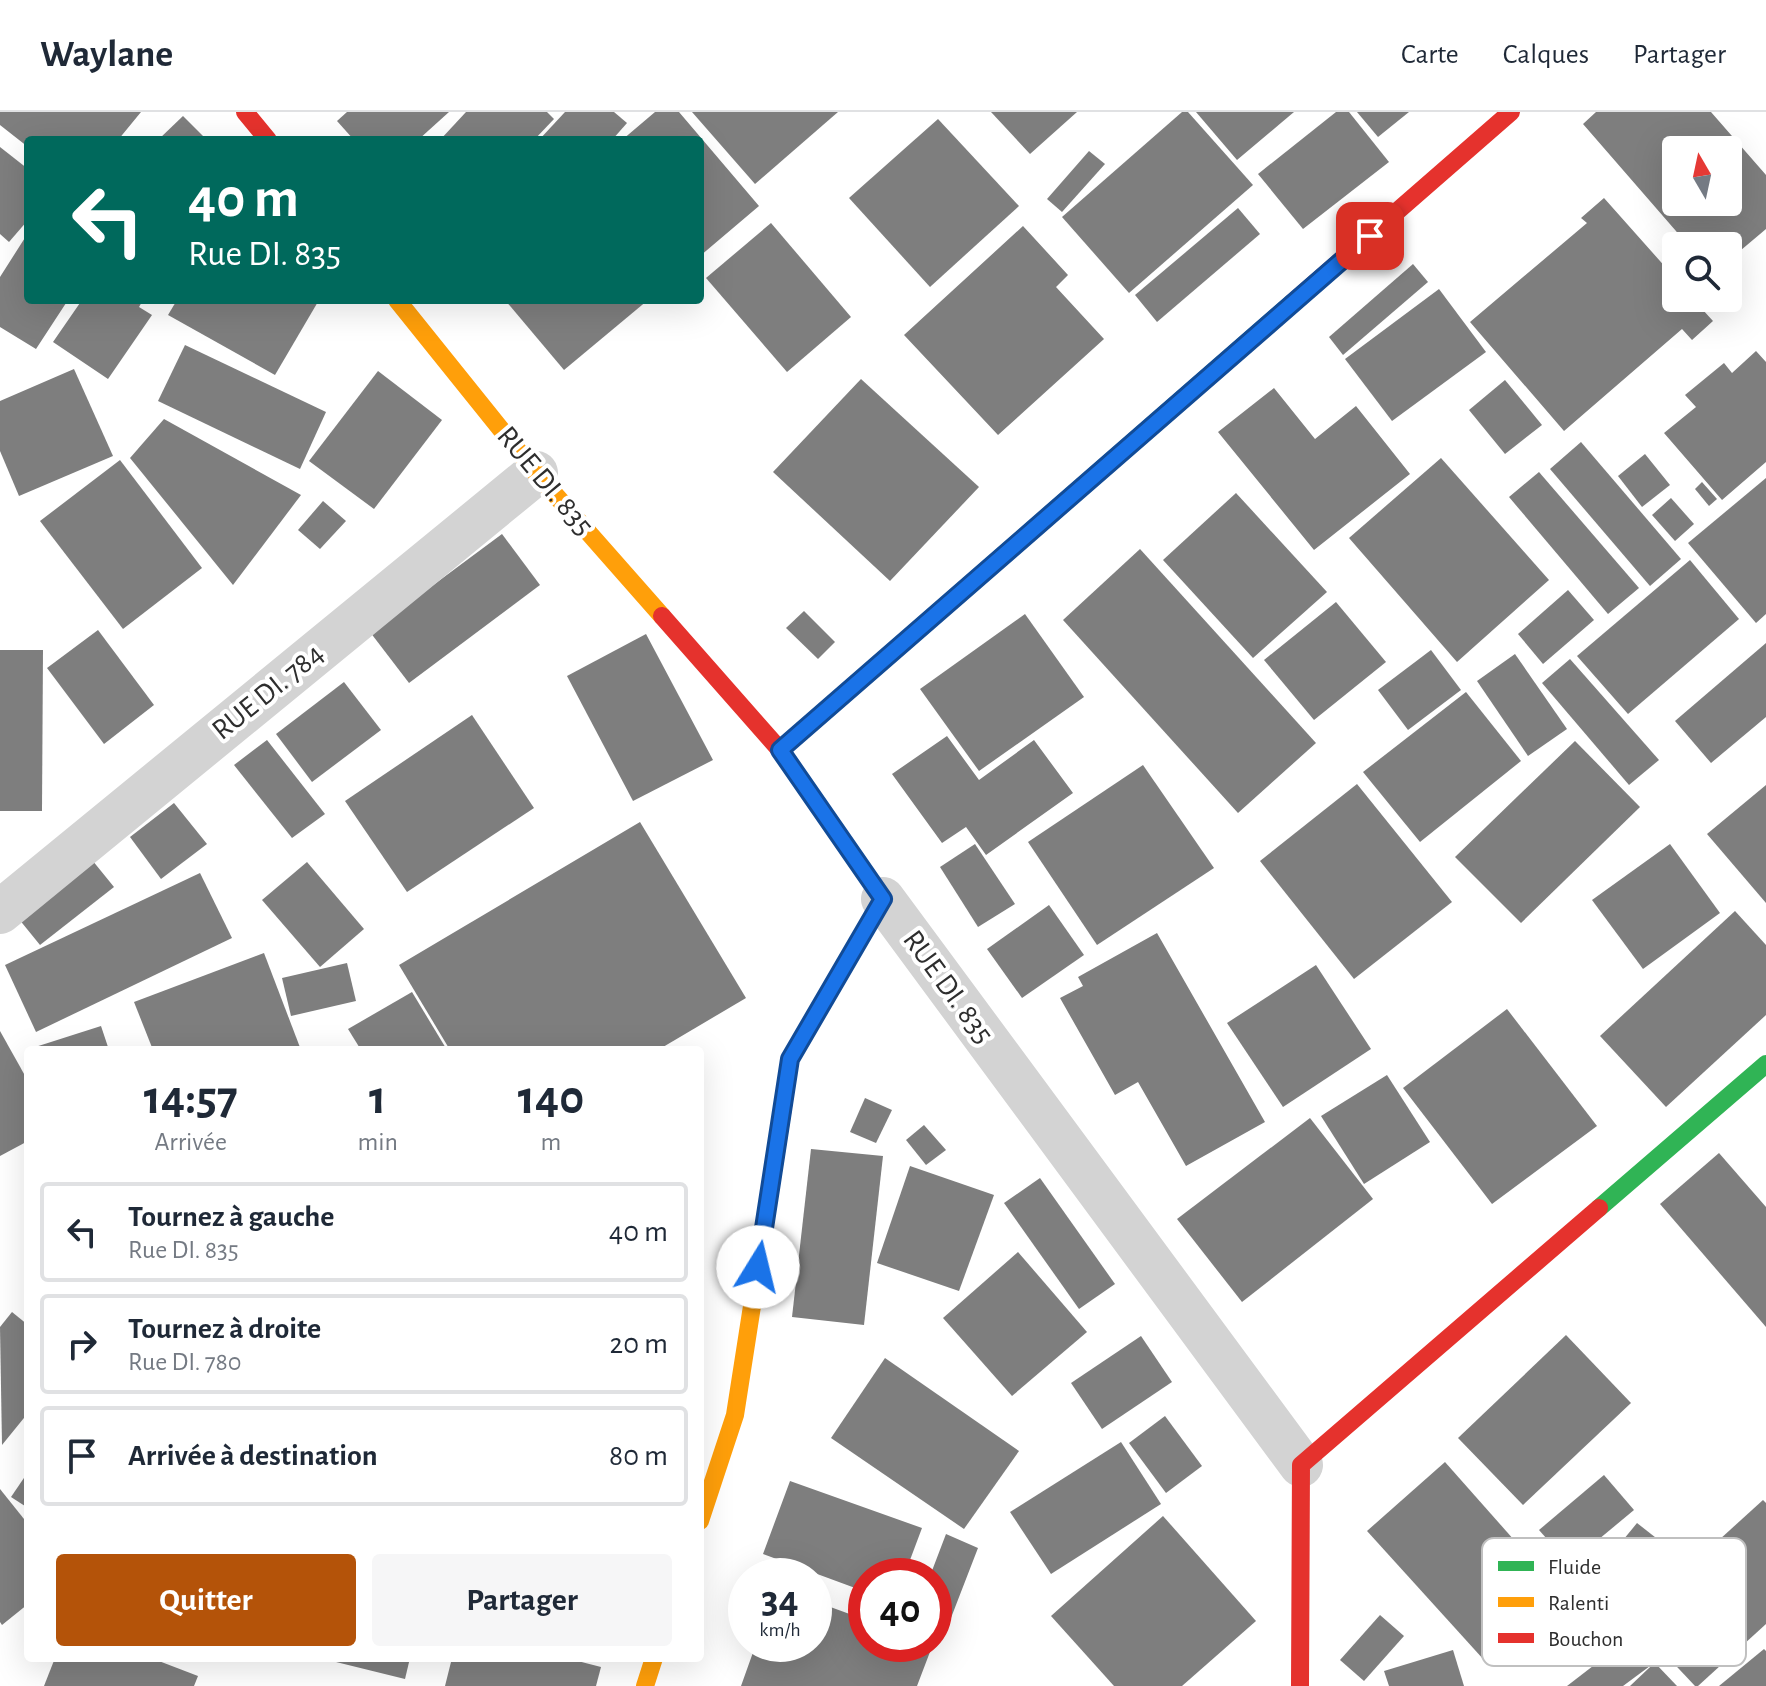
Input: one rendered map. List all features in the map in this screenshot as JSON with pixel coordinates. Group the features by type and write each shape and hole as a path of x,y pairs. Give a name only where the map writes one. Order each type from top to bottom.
{"street":[{"path":"245,112 265,136"},
{"path":"780,750 1511,112"},
{"name":"RUE DI. 835","path":"400,304 536,473 780,750 883,899 1301,1465"},
{"name":"RUE DI. 784","path":"0,912 536,473"},
{"path":"704,1509 735,1415 790,1059 883,899"},
{"path":"1300,1686 1301,1465 1766,1064"},
{"path":"645,1686 653,1662"}],"building":[{"path":"0,112 141,112 121,136 24,136 24,144 0,125"},
{"path":"347,112 449,112 422,136 350,136 337,121"},
{"path":"466,112 547,112 554,119 538,136 444,136"},
{"path":"565,112 614,112 627,123 616,136 543,136"},
{"path":"655,112 679,112 699,136 627,136"},
{"path":"692,112 838,112 755,184"},
{"path":"991,112 1077,112 1030,154"},
{"path":"1182,112 1188,112 1253,185 1129,293 1062,217"},
{"path":"1196,112 1294,112 1237,160"},
{"path":"1336,112 1349,112 1389,162 1303,229 1258,174"},
{"path":"1357,112 1409,112 1378,137"},
{"path":"1596,112 1711,112 1732,136 1662,136 1662,215 1583,124"},
{"path":"183,116 203,136 162,136"},
{"path":"938,119 1019,206 930,287 849,198"},
{"path":"704,141 759,206 704,253"},
{"path":"0,147 24,166 24,225 9,242 0,234"},
{"path":"1742,148 1766,175 1766,229 1742,249 1742,232 1677,232 1663,216 1742,216"},
{"path":"1089,151 1105,164 1062,212 1047,199"},
{"path":"1604,198 1662,263 1662,312 1705,312 1713,321 1692,340 1682,329 1564,431 1470,322 1587,223 1581,218"},
{"path":"1238,208 1260,234 1157,322 1135,295"},
{"path":"771,223 851,317 787,372 706,278"},
{"path":"1023,226 1068,275 1056,287 1104,339 998,435 904,335"},
{"path":"24,239 24,304 65,304 36,349 0,327 0,277"},
{"path":"1413,264 1428,282 1343,355 1329,337"},
{"path":"1439,289 1486,352 1392,421 1345,359"},
{"path":"79,304 141,304 139,307 152,315 108,379 53,342"},
{"path":"175,304 317,304 275,375 168,315"},
{"path":"508,304 643,304 564,370"},
{"path":"185,345 326,412 300,469 158,401"},
{"path":"1756,351 1766,362 1766,462 1722,500 1664,433 1696,407 1685,395 1724,363 1732,373"},
{"path":"74,369 113,456 19,496 0,451 0,401"},
{"path":"378,371 442,420 374,509 309,461"},
{"path":"861,379 979,487 890,581 773,472"},
{"path":"1505,380 1542,425 1505,454 1469,410"},
{"path":"1274,388 1315,439 1356,406 1410,474 1314,550 1218,432"},
{"path":"164,419 301,495 233,585 130,458"},
{"path":"1581,442 1681,559 1650,586 1550,469"},
{"path":"1645,454 1670,485 1642,507 1618,476"},
{"path":"1441,458 1549,580 1457,662 1349,538"},
{"path":"120,460 202,568 123,629 40,521"},
{"path":"1539,472 1639,588 1608,614 1509,497"},
{"path":"1766,478 1766,614 1756,623 1688,543"},
{"path":"1702,482 1717,499 1709,506 1695,489"},
{"path":"1236,493 1327,592 1253,658 1163,560"},
{"path":"1671,498 1694,524 1675,541 1652,515"},
{"path":"323,501 346,521 320,549 298,530"},
{"path":"502,534 540,585 409,683 370,632"},
{"path":"1140,549 1316,743 1238,813 1063,620"},
{"path":"1690,560 1739,619 1628,714 1577,656"},
{"path":"1568,590 1594,620 1543,664 1518,634"},
{"path":"1336,602 1386,662 1314,720 1264,660"},
{"path":"804,611 835,642 818,659 786,628"},
{"path":"1025,614 1084,697 979,771 920,689"},
{"path":"98,630 154,705 104,744 47,668"},
{"path":"646,634 713,760 633,801 567,676"},
{"path":"1766,643 1766,717 1711,763 1675,721"},
{"path":"0,650 43,650 42,811 0,811"},
{"path":"1431,650 1461,690 1408,730 1378,690"},
{"path":"1515,654 1567,729 1528,756 1477,681"},
{"path":"1570,659 1659,760 1629,785 1542,683"},
{"path":"344,682 381,730 312,782 276,734"},
{"path":"1466,692 1521,761 1420,842 1363,772"},
{"path":"472,715 534,808 407,892 345,801"},
{"path":"947,736 979,780 1034,740 1073,793 986,855 966,827 942,843 892,774"},
{"path":"267,740 325,814 292,838 234,765"},
{"path":"1575,741 1640,807 1521,923 1455,857"},
{"path":"1143,765 1214,868 1097,945 1028,842"},
{"path":"1357,784 1452,902 1354,979 1260,861"},
{"path":"1766,785 1766,903 1707,834"},
{"path":"174,803 207,844 161,879 130,837"},
{"path":"640,822 746,998 665,1046 448,1046 399,965"},
{"path":"975,844 1015,904 978,927 940,867"},
{"path":"1670,844 1720,913 1643,969 1592,900"},
{"path":"88,855 114,887 40,945 14,913"},
{"path":"307,862 364,929 320,967 262,900"},
{"path":"200,873 232,938 36,1032 5,965"},
{"path":"1049,905 1084,955 1022,998 987,949"},
{"path":"1735,911 1766,945 1766,1015 1666,1107 1600,1036"},
{"path":"1157,933 1265,1122 1186,1166 1138,1082 1115,1095 1060,998 1083,986 1078,977"},
{"path":"264,953 299,1046 151,1046 134,1002"},
{"path":"347,963 356,1001 291,1016 282,978"},
{"path":"1316,965 1371,1049 1283,1107 1227,1023"},
{"path":"412,992 445,1046 359,1046 348,1029"},
{"path":"1507,1009 1597,1126 1492,1204 1403,1088"},
{"path":"101,1026 108,1046 38,1046"},
{"path":"0,1031 24,1074 24,1143 0,1156"},
{"path":"1387,1075 1430,1142 1364,1184 1321,1116"},
{"path":"865,1098 892,1110 876,1143 850,1132"},
{"path":"1310,1118 1373,1199 1242,1302 1177,1219"},
{"path":"924,1125 946,1150 926,1165 906,1140"},
{"path":"811,1149 883,1156 864,1325 792,1317"},
{"path":"1719,1153 1766,1207 1766,1327 1660,1204"},
{"path":"910,1166 994,1195 959,1291 877,1263"},
{"path":"1040,1178 1115,1284 1079,1309 1004,1203"},
{"path":"1018,1252 1087,1332 1012,1396 943,1318"},
{"path":"12,1312 24,1322 24,1418 2,1445 0,1327"},
{"path":"1566,1335 1631,1403 1523,1505 1458,1438"},
{"path":"1141,1336 1172,1382 1102,1429 1071,1383"},
{"path":"885,1358 1019,1451 964,1529 831,1438"},
{"path":"1165,1416 1202,1466 1166,1493 1129,1443"},
{"path":"1121,1442 1161,1504 1051,1574 1010,1512"},
{"path":"1445,1462 1512,1538 1482,1538 1482,1658 1367,1531"},
{"path":"1604,1475 1634,1510 1600,1538 1546,1538 1539,1530"},
{"path":"24,1478 24,1505 11,1497"},
{"path":"790,1481 922,1528 911,1558 848,1558 848,1585 832,1579 832,1558 774,1558 763,1554"},
{"path":"0,1489 24,1519 24,1607 2,1625"},
{"path":"1763,1500 1766,1503 1766,1624 1746,1642 1746,1538 1721,1538"},
{"path":"1163,1516 1256,1621 1182,1686 1114,1686 1051,1616"},
{"path":"1637,1523 1656,1538 1625,1538"},
{"path":"946,1534 978,1548 952,1615 952,1558 937,1558"},
{"path":"832,1608 848,1613 848,1662 926,1662 917,1686 741,1686 750,1662 832,1662"},
{"path":"1380,1615 1404,1636 1364,1681 1340,1660"},
{"path":"1764,1649 1766,1651 1766,1686 1719,1686 1746,1666"},
{"path":"1453,1650 1464,1686 1389,1686 1384,1671"},
{"path":"53,1662 161,1662 198,1676 194,1686 44,1686"},
{"path":"336,1662 409,1662 405,1679"},
{"path":"451,1662 582,1662 601,1667 596,1686 445,1686"},
{"path":"1593,1666 1650,1666 1623,1686 1567,1686"},
{"path":"1658,1666 1677,1686 1630,1686 1649,1668"},
{"path":"1676,1666 1720,1666 1698,1686"}],"traffic: fast":[{"path":"780,750 1292,303"},
{"path":"1599,1208 1766,1064"}],"traffic: slow":[{"path":"400,304 536,473 662,616"},
{"path":"704,1509 735,1415 782,1114"},
{"path":"645,1686 653,1662"}],"traffic: jam":[{"path":"245,112 265,136"},
{"path":"1292,303 1511,112"},
{"path":"662,616 780,750 883,899 790,1059 782,1114"},
{"path":"1300,1686 1301,1465 1599,1208"}],"route":[{"path":"758,1267 790,1059 883,899 780,750 1370,236"}]}
